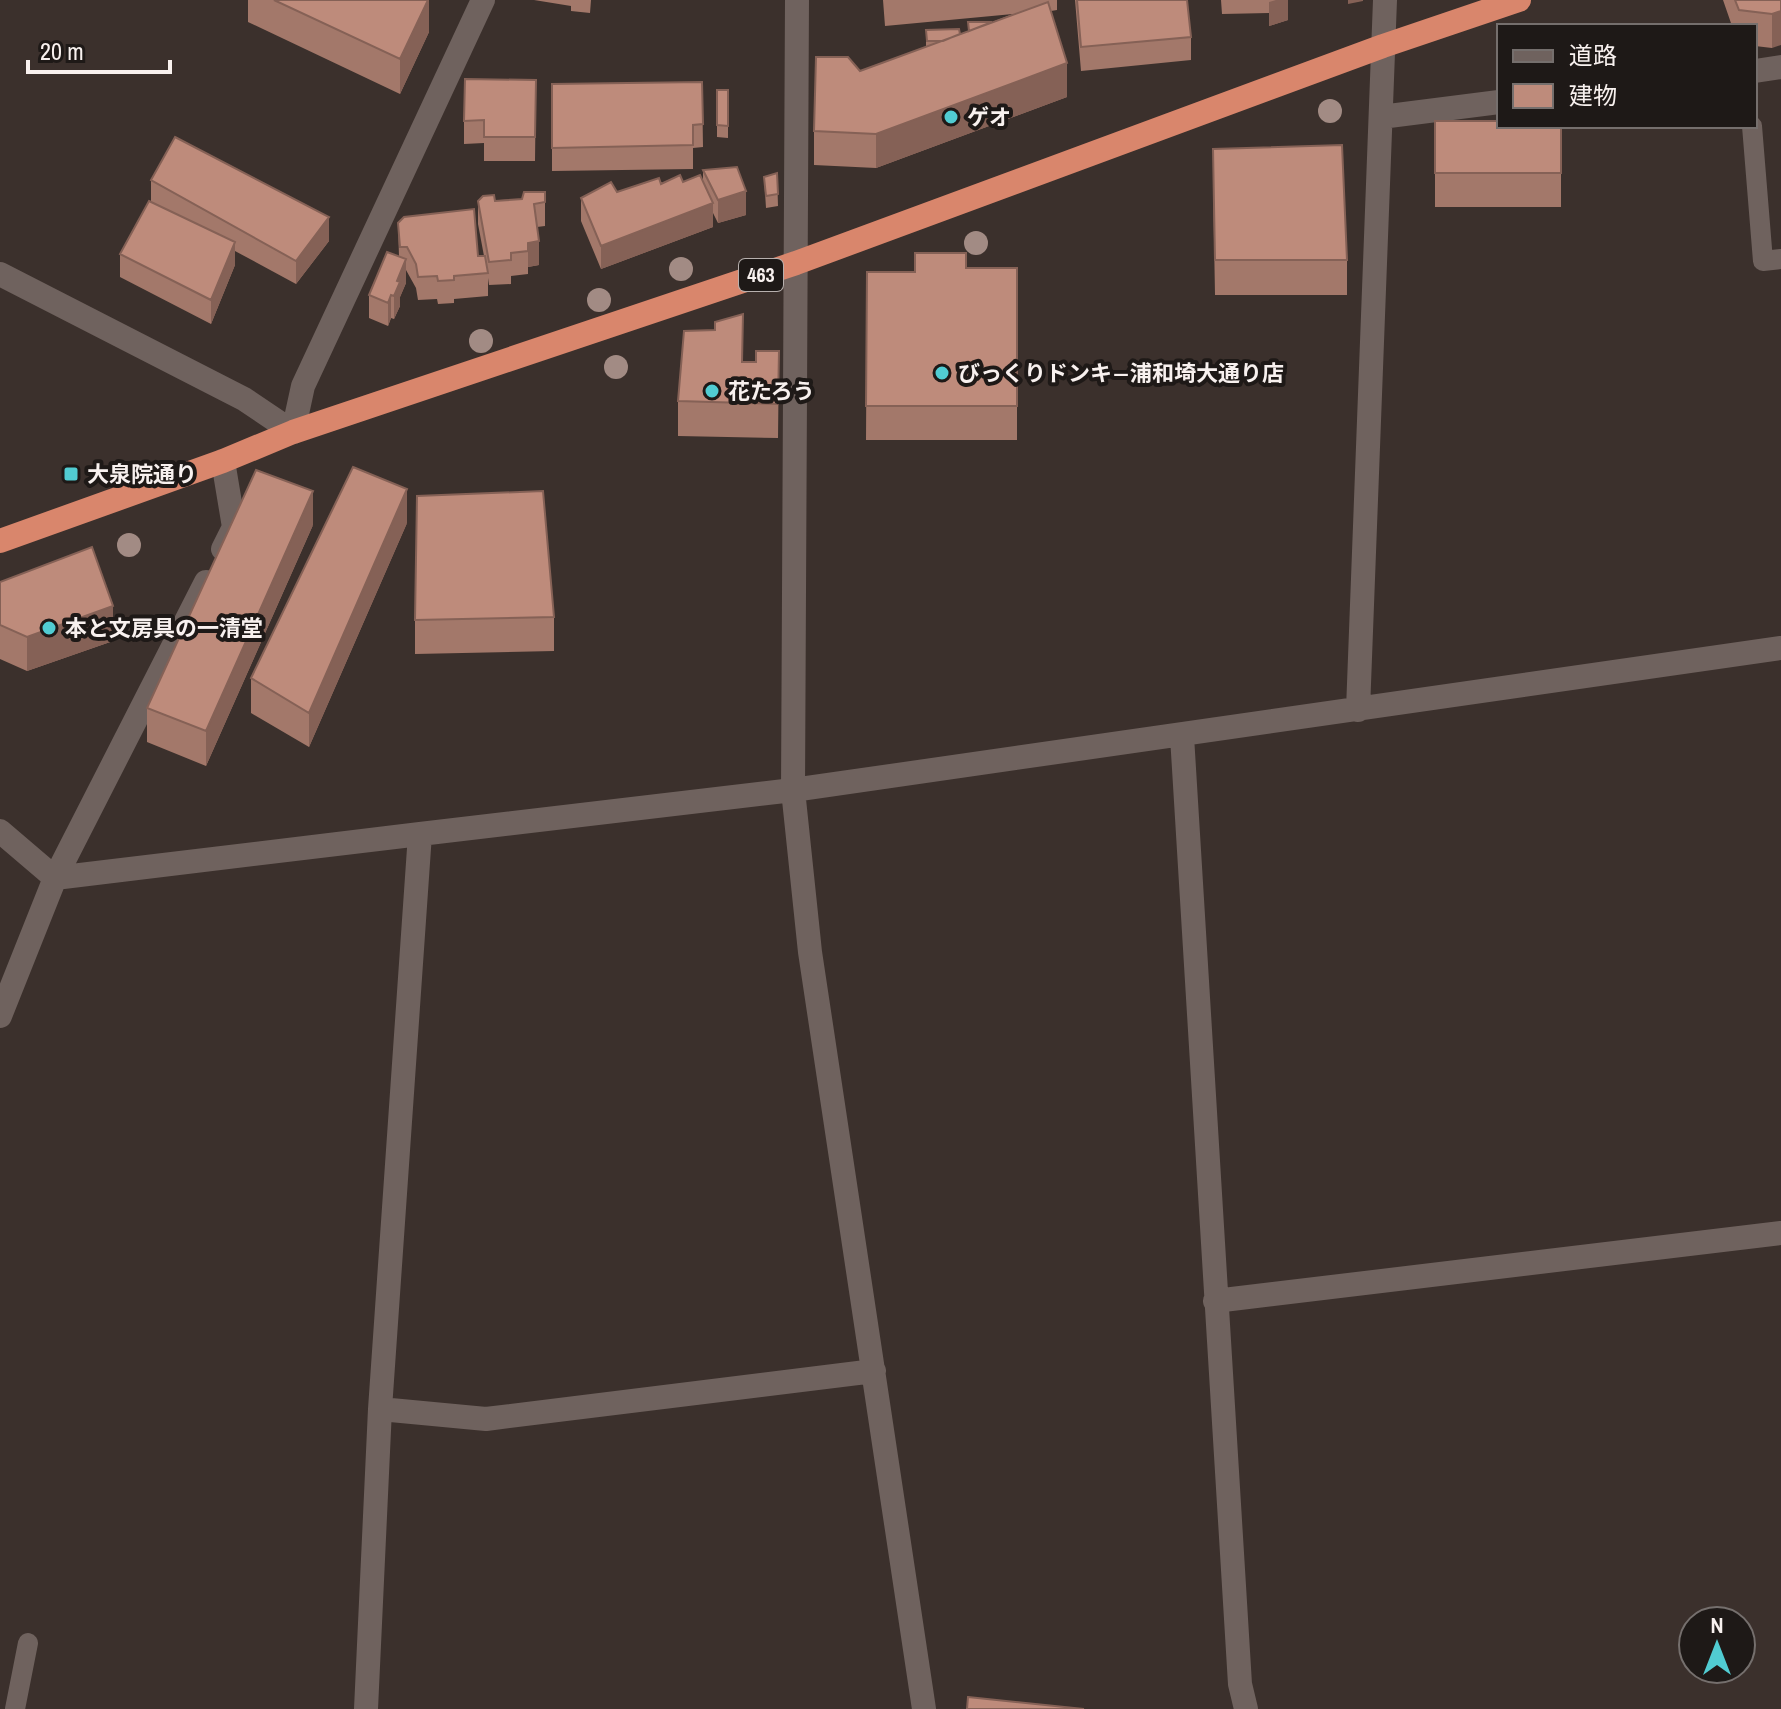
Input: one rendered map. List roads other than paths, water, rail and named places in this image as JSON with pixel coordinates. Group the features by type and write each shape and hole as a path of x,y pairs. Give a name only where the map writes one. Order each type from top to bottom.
{"highway":[{"name":"463","path":"0,541 223,461 293,432 796,263 1383,46 1519,0"}],"street":[{"path":"0,274 244,399 293,432 303,386 483,0"},
{"path":"797,0 793,790 810,952 924,1709"},
{"path":"1358,710 1385,0"},
{"path":"1757,71 1781,67"},
{"path":"1381,117 1497,102"},
{"path":"0,1016 55,878 234,527 223,461"},
{"path":"0,831 55,878 793,790 1781,648"},
{"path":"1182,736 1240,1684 1246,1709"},
{"path":"366,1709 380,1409 420,834"},
{"path":"1215,1301 1781,1233"},
{"path":"380,1409 486,1419 874,1371"}],"lane":[{"path":"1752,128 1763,261 1781,259"},
{"path":"15,1709 28,1643"}],"place":[{"name":"ゲオ","path":"951,117"},
{"name":"びっくりドンキ―浦和埼大通り店","path":"942,373"},
{"name":"花たろう","path":"712,391"},
{"name":"大泉院通り","path":"71,474"},
{"name":"本と文房具の一清堂","path":"49,628"}]}
